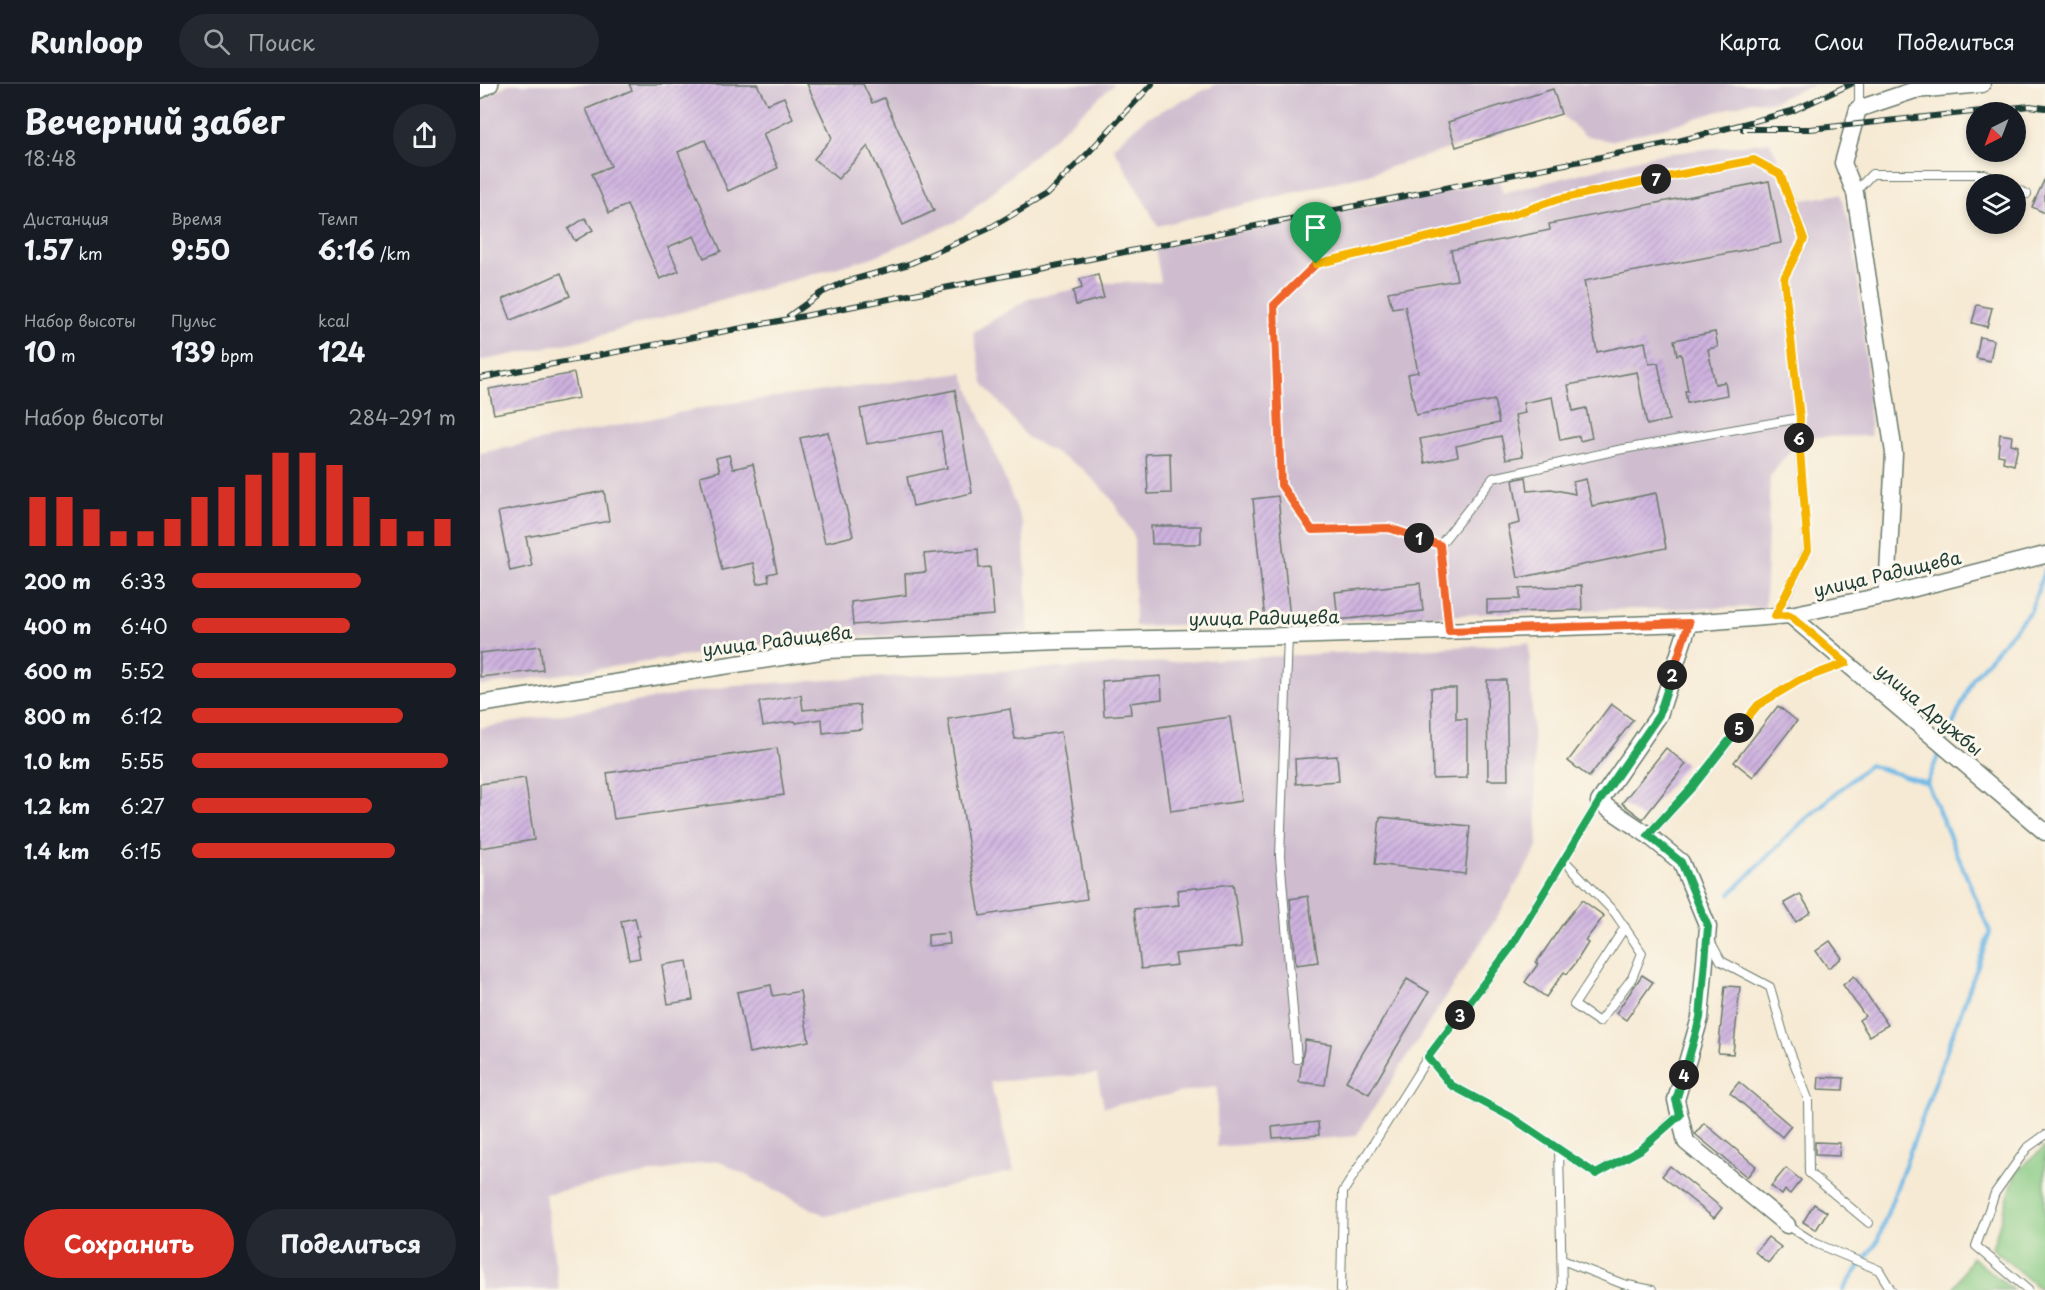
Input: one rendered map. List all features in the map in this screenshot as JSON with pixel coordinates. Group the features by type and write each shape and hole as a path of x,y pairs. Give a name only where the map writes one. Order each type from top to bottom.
{"street":[{"path":"480,90 490,84"},
{"path":"1887,595 1894,453 1855,193 1843,163 1858,109 1915,90 1982,84"},
{"name":"улица Радищева","path":"480,704 827,650 1060,640 1288,636 1689,623 1783,616 1887,595 2045,555"},
{"name":"улица Дружбы","path":"1783,616 1846,663 2045,832"},
{"path":"1689,623 1659,715 1599,802 1648,835 1681,862 1708,927 1700,1018 1676,1100 1686,1142 1787,1225"}],"lane":[{"path":"1858,109 1859,84"},
{"path":"1440,545 1389,528 1312,530 1281,485 1274,305 1316,264 1488,223 1559,199 1754,160 1780,174 1804,239 1784,278 1800,418 1799,444 1808,550 1783,616"},
{"path":"1855,193 1872,174 1966,174"},
{"path":"1449,631 1440,545 1493,478 1618,450 1800,418"},
{"path":"1288,636 1280,856 1297,1059"},
{"path":"1648,835 1694,785 1758,705 1800,680 1846,663"},
{"path":"1341,1290 1343,1192 1428,1057 1509,950 1599,802"},
{"path":"1564,860 1615,913 1625,927 1642,952 1632,978 1599,1022 1574,1005 1625,927"},
{"path":"1707,934 1721,961 1770,987 1784,1036 1808,1099 1809,1173 1869,1222"},
{"path":"1428,1057 1451,1085 1511,1117 1596,1174 1640,1150 1680,1115"},
{"path":"2028,1290 1976,1246 1995,1193 2027,1148 2045,1135"},
{"path":"1559,1149 1562,1290"},
{"path":"1787,1225 1815,1244 1879,1270 1891,1290"},
{"path":"1562,1260 1623,1284 1652,1290"}],"shaded area":[{"path":"508,84 1114,84 962,219 873,257 588,339 480,361 480,102"},
{"path":"1217,84 1815,84 1771,102 1752,101 1670,126 1610,141 1584,135 1561,114 1368,174 1158,226 1113,147 1146,118"},
{"path":"1770,142 1798,201 1840,194 1852,231 1864,333 1871,436 1802,437 1770,476 1765,607 1582,610 1135,626 1134,536 1110,497 1083,469 1027,437 983,383 973,332 1030,298 1082,288 1080,279 1098,275 1100,283 1161,282 1155,248 1499,181 1503,193 1655,155"},
{"path":"963,373 1023,525 1029,633 808,638 480,686 480,453 724,404"},
{"path":"1529,643 1538,846 1501,911 1356,1136 1217,1147 1217,1086 1104,1107 1097,1074 990,1082 1014,1171 826,1216 716,1160 545,1194 559,1290 480,1290 480,728 736,685"}],"green space":[{"path":"2045,1147 2045,1290 2041,1290 1992,1248 2016,1172"},
{"path":"1972,1257 2013,1290 1953,1290"}],"building":[{"path":"629,84 757,84 767,104 784,97 793,119 763,134 778,168 728,191 705,140 678,152 721,251 704,258 694,236 668,247 679,271 660,279 627,205 609,213 592,174 611,166 586,109 632,90"},
{"path":"807,84 863,84 872,103 884,98 934,211 903,225 868,146 838,179 814,159 832,138"},
{"path":"1553,89 1561,114 1456,147 1448,122"},
{"path":"2045,178 2045,213 2032,207"},
{"path":"1769,181 1781,243 1584,281 1597,352 1645,342 1649,364 1658,363 1669,420 1647,425 1637,372 1568,385 1573,411 1586,408 1592,438 1580,441 1579,436 1560,440 1552,397 1523,403 1525,413 1515,415 1523,456 1506,459 1501,436 1456,446 1458,456 1425,463 1420,439 1499,423 1494,400 1416,415 1408,374 1418,372 1405,306 1392,308 1388,292 1457,280 1451,250 1550,230 1549,224"},
{"path":"585,218 593,230 575,241 568,229"},
{"path":"561,273 570,296 511,320 503,299"},
{"path":"1098,275 1104,298 1076,305 1073,291 1082,288 1080,279"},
{"path":"1977,305 1992,308 1987,327 1972,323"},
{"path":"1715,332 1718,347 1708,349 1715,384 1725,382 1727,395 1687,403 1685,391 1688,391 1681,354 1677,355 1674,340"},
{"path":"1980,337 1994,340 1990,361 1976,358"},
{"path":"574,373 579,398 494,414 489,389"},
{"path":"955,390 972,493 913,506 907,477 947,468 941,431 867,444 860,409"},
{"path":"828,432 853,536 825,543 800,438"},
{"path":"2000,434 2012,436 2011,444 2018,446 2014,465 2003,462 2004,456 1998,455"},
{"path":"1170,453 1171,493 1148,494 1146,454"},
{"path":"729,455 733,469 753,464 777,572 768,574 769,581 758,584 753,563 722,570 700,476 720,471 716,458"},
{"path":"1526,477 1528,491 1551,489 1575,494 1573,482 1586,479 1592,506 1656,493 1666,548 1518,578 1508,526 1520,523 1513,480"},
{"path":"604,491 609,521 526,537 532,566 510,571 498,512"},
{"path":"1278,496 1290,619 1265,621 1253,499"},
{"path":"1151,526 1201,526 1201,544 1152,544"},
{"path":"978,549 979,568 990,567 994,615 853,625 851,602 906,595 905,574 926,572 924,554"},
{"path":"1420,583 1423,611 1338,620 1335,592"},
{"path":"1581,586 1582,610 1487,613 1487,600 1520,599 1520,588"},
{"path":"540,646 543,670 480,677 480,653"},
{"path":"1161,676 1162,699 1130,703 1131,714 1104,716 1102,681"},
{"path":"1487,680 1506,680 1508,780 1488,780"},
{"path":"1431,688 1456,688 1456,719 1467,719 1467,778 1433,779"},
{"path":"801,695 803,710 860,705 862,729 823,733 822,719 763,726 759,702"},
{"path":"1611,704 1633,720 1589,777 1568,761"},
{"path":"1778,706 1797,721 1753,777 1734,762"},
{"path":"1010,709 1015,739 1061,732 1087,899 980,916 948,719"},
{"path":"1230,717 1242,801 1171,811 1159,727"},
{"path":"777,748 784,795 614,819 607,773"},
{"path":"1666,748 1686,764 1643,819 1622,803"},
{"path":"1337,756 1339,781 1296,784 1295,759"},
{"path":"525,778 534,840 480,848 480,784"},
{"path":"1380,817 1470,826 1465,874 1375,864"},
{"path":"1233,884 1242,947 1175,954 1177,965 1141,969 1134,909 1179,905 1177,890"},
{"path":"1800,894 1811,912 1796,922 1784,903"},
{"path":"1308,896 1318,962 1296,965 1290,899"},
{"path":"1582,900 1604,916 1585,941 1588,943 1575,964 1567,974 1564,972 1546,997 1525,982 1562,925"},
{"path":"635,918 640,958 629,960 621,921"},
{"path":"949,933 950,944 928,946 928,935"},
{"path":"1830,941 1842,958 1828,968 1816,951"},
{"path":"687,961 693,1000 668,1004 662,965"},
{"path":"1642,975 1653,982 1626,1020 1616,1013"},
{"path":"1854,976 1888,1025 1869,1036 1859,1020 1865,1016 1843,985"},
{"path":"1407,979 1429,992 1369,1094 1346,1081"},
{"path":"771,985 773,996 800,991 809,1041 749,1053 737,992"},
{"path":"1725,986 1740,987 1733,1054 1718,1053"},
{"path":"1305,1040 1331,1044 1325,1085 1299,1082"},
{"path":"1819,1077 1844,1078 1843,1090 1818,1089"},
{"path":"1739,1082 1791,1126 1782,1137 1730,1093"},
{"path":"1318,1122 1319,1135 1273,1138 1272,1127"},
{"path":"1704,1123 1756,1166 1747,1177 1695,1134"},
{"path":"1815,1142 1840,1143 1839,1156 1815,1155"},
{"path":"1670,1166 1722,1208 1714,1218 1662,1176"},
{"path":"1786,1168 1801,1180 1790,1194 1785,1190 1782,1195 1771,1186"},
{"path":"1814,1204 1827,1212 1816,1230 1803,1222"},
{"path":"1768,1237 1781,1247 1768,1263 1755,1252"}],"waterway":[{"path":"1946,740 1973,678 2031,610 2045,569"},
{"path":"1843,1290 1877,1242 1990,932 1927,783 1941,749"},
{"path":"1730,894 1801,823 1869,765 1927,783"}],"railway":[{"path":"789,316 821,293 845,282 909,264 988,229 1046,195 1152,84"},
{"path":"480,378 784,320 1671,143 1792,111 1851,84"},
{"path":"1743,129 1810,129 2030,106 2045,108"}],"route":[{"path":"1754,160 1780,174 1804,239 1784,278 1800,418 1799,444 1808,550 1775,616 1790,615 1846,663 1800,680 1758,705 1694,785 1648,835 1681,862 1708,927 1700,1018 1676,1100 1680,1115 1640,1150 1596,1174 1511,1117 1451,1085 1428,1057 1509,950 1599,802 1659,715 1689,623 1449,631 1440,545 1389,528 1312,530 1281,485 1274,305 1316,264 1488,223 1559,199 1754,160"}]}
